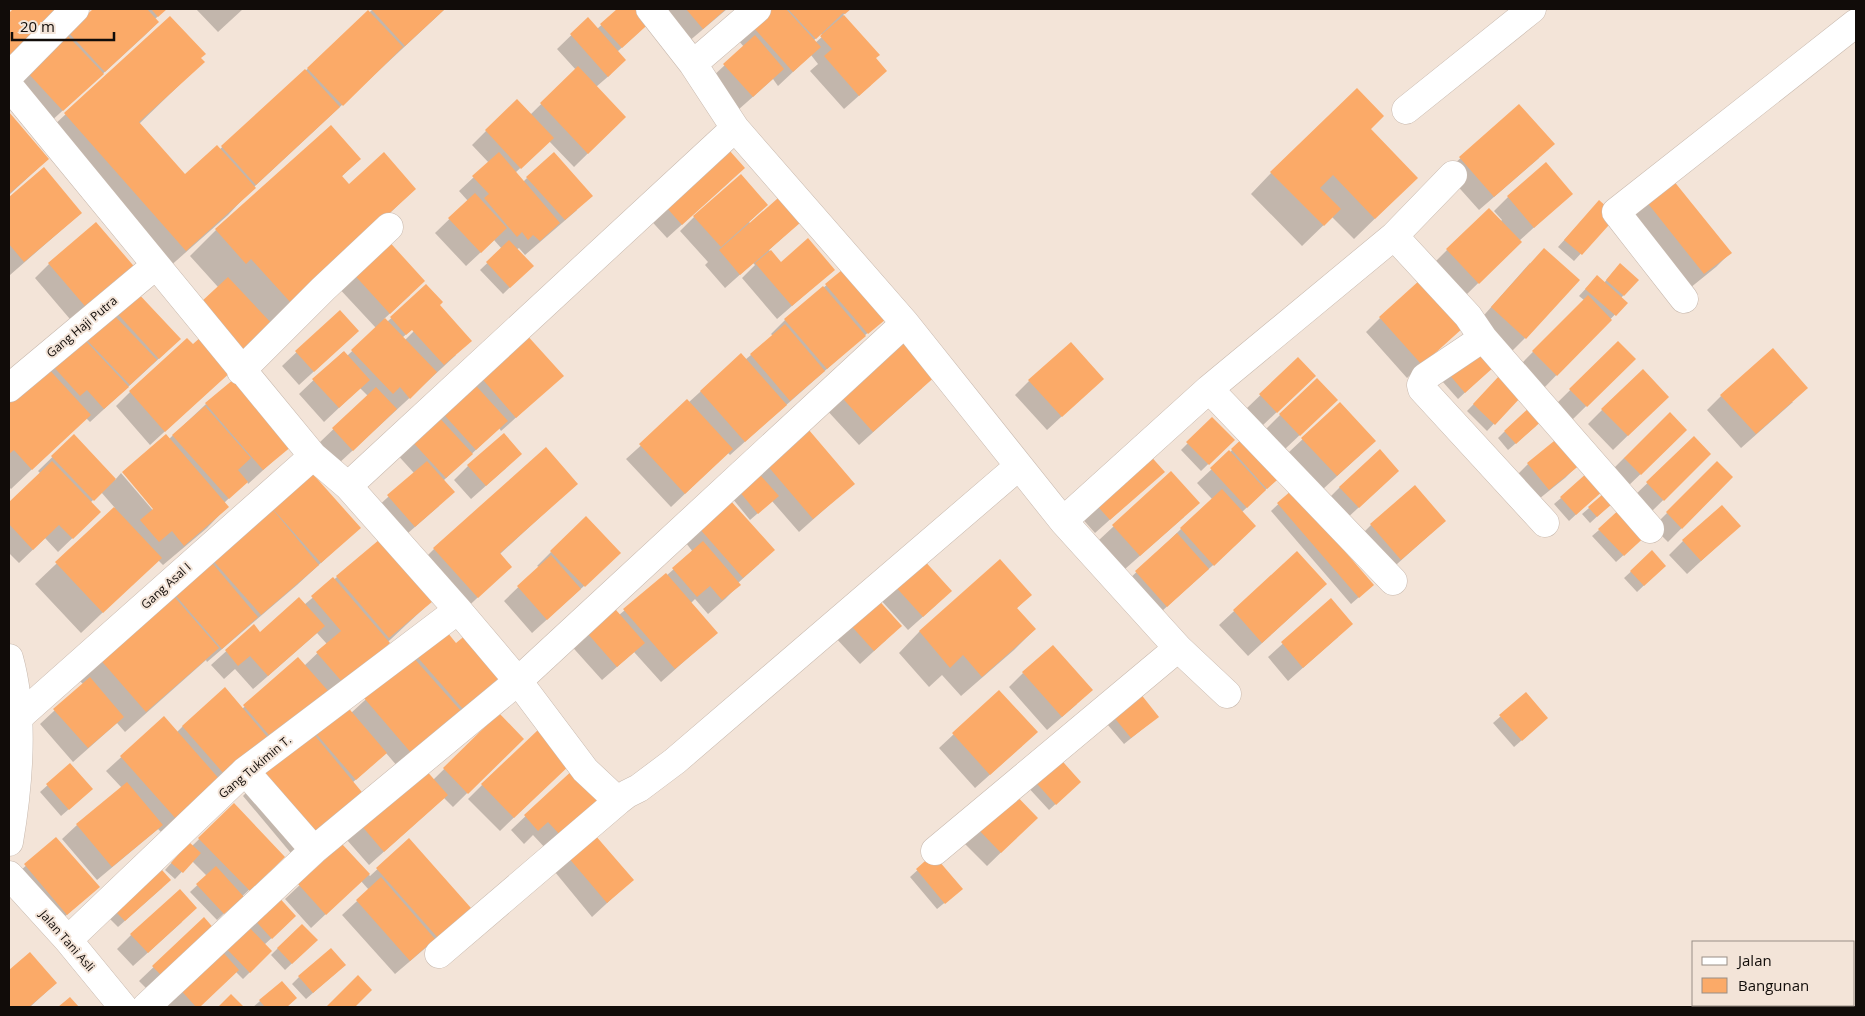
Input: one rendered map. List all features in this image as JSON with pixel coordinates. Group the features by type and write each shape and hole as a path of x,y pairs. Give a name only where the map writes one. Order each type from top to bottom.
{"street":[{"path":"9,76 75,9"},
{"path":"650,9 693,64 735,128 905,324 1063,521 1178,648 1227,694"},
{"path":"693,64 757,9"},
{"path":"1406,110 1532,9"},
{"path":"1684,299 1616,212 1856,23"},
{"path":"9,86 241,371 313,456 348,486 458,610 518,681 585,770 618,801"},
{"path":"348,486 735,128"},
{"path":"1063,521 1209,389 1394,236 1453,176"},
{"path":"241,371 323,289 389,227"},
{"path":"1394,236 1468,316 1483,338 1650,529"},
{"name":"Gang Haji Putra","path":"9,388 155,266"},
{"path":"146,1007 314,850 518,681 905,324"},
{"path":"1483,338 1424,377 1421,385 1422,389 1545,523"},
{"path":"1209,389 1393,581"},
{"name":"Gang Asal I","path":"19,717 313,456"},
{"path":"439,954 618,801 675,761 1019,466"},
{"name":"Gang Tukimin T.","path":"68,940 245,772 458,610"},
{"path":"935,851 1178,648"},
{"path":"9,658 14,678 19,717 9,842"},
{"path":"245,772 314,850"},
{"name":"Jalan Tani Asli","path":"9,875 68,940 123,1007"}],"building":[{"path":"13,9 63,9 9,59 9,13"},
{"path":"93,9 147,9 159,22 105,72 68,32"},
{"path":"151,9 167,9 158,17"},
{"path":"371,9 445,9 405,46"},
{"path":"617,9 646,9 655,18 622,48 600,24"},
{"path":"686,9 726,9 703,29"},
{"path":"760,9 786,9 821,47 793,72 747,20"},
{"path":"788,9 851,9 845,14 843,13 816,39"},
{"path":"368,10 403,47 343,106 307,68"},
{"path":"844,15 880,55 876,58 887,71 859,96 824,56 832,49 820,36"},
{"path":"170,16 206,54 201,58 205,62 139,122 185,174 217,145 256,188 186,251 64,113"},
{"path":"588,17 626,60 608,77 570,34"},
{"path":"67,35 104,74 63,111 27,72"},
{"path":"755,35 784,69 753,97 723,64"},
{"path":"578,66 626,117 588,154 540,103"},
{"path":"305,69 340,107 256,185 221,146"},
{"path":"1357,88 1384,116 1371,129 1418,178 1375,219 1333,175 1320,188 1341,209 1324,226 1270,172"},
{"path":"517,99 554,138 521,169 485,130"},
{"path":"1519,104 1555,144 1494,197 1459,157"},
{"path":"9,112 49,159 9,194"},
{"path":"331,125 361,159 342,176 349,184 384,152 416,189 291,303 251,259 246,264 215,229"},
{"path":"729,150 745,168 682,225 659,199"},
{"path":"499,152 560,223 540,241 533,235 528,240 522,232 517,237 484,198 489,194 472,176"},
{"path":"554,152 593,196 565,220 526,177"},
{"path":"1546,162 1573,194 1534,228 1507,196"},
{"path":"44,167 82,213 24,262 9,244 9,197"},
{"path":"741,174 768,205 721,247 693,216"},
{"path":"1673,180 1732,253 1704,274 1646,201"},
{"path":"786,191 808,216 740,275 719,250"},
{"path":"475,193 507,228 481,253 448,218"},
{"path":"1599,200 1617,216 1582,255 1564,240"},
{"path":"1489,208 1522,242 1479,284 1446,249"},
{"path":"96,222 138,271 90,312 48,263"},
{"path":"385,237 425,281 390,314 349,269"},
{"path":"808,238 835,270 792,306 755,263 771,250 781,262"},
{"path":"509,240 534,266 510,288 486,262"},
{"path":"1544,248 1580,280 1526,339 1491,307"},
{"path":"1620,263 1639,280 1624,296 1606,280"},
{"path":"848,265 891,315 868,334 825,284"},
{"path":"1597,275 1628,303 1616,316 1585,289"},
{"path":"228,277 274,326 246,352 201,302"},
{"path":"1421,279 1464,327 1422,365 1379,317"},
{"path":"426,284 443,302 440,305 472,341 444,365 412,330 406,335 390,317"},
{"path":"823,286 866,336 827,369 784,319"},
{"path":"135,290 181,339 159,359 114,310"},
{"path":"1588,295 1612,320 1557,376 1532,351"},
{"path":"340,310 359,331 314,372 295,351"},
{"path":"111,312 157,360 130,385 84,337"},
{"path":"385,318 437,372 410,399 400,387 393,394 351,350"},
{"path":"785,324 825,371 790,401 750,354"},
{"path":"525,333 564,376 516,418 478,374"},
{"path":"902,334 938,374 873,432 837,392"},
{"path":"202,336 233,370 165,432 129,391 187,338 193,344"},
{"path":"82,337 129,387 104,409 87,390 80,396 52,365"},
{"path":"1618,341 1636,359 1587,407 1569,389"},
{"path":"1071,342 1104,379 1062,417 1028,380"},
{"path":"1477,346 1495,366 1465,393 1448,373"},
{"path":"1773,348 1808,388 1756,434 1720,395"},
{"path":"344,351 370,380 339,408 312,379"},
{"path":"741,353 787,405 745,442 700,391"},
{"path":"1298,357 1316,376 1277,413 1259,394"},
{"path":"45,365 91,415 32,470 14,450 9,454 9,399"},
{"path":"1643,369 1669,397 1628,436 1601,409"},
{"path":"240,374 298,441 263,470 205,403"},
{"path":"1499,376 1521,397 1495,425 1473,404"},
{"path":"469,378 508,421 476,450 437,407"},
{"path":"1317,378 1338,400 1300,436 1279,414"},
{"path":"376,387 397,409 353,451 332,428"},
{"path":"687,399 733,449 685,494 639,444"},
{"path":"1340,402 1376,441 1337,476 1301,438"},
{"path":"1532,405 1544,419 1516,444 1504,431"},
{"path":"205,406 251,458 238,470 248,482 229,499 172,435"},
{"path":"434,412 473,454 446,478 407,436"},
{"path":"1670,412 1687,430 1641,475 1624,458"},
{"path":"1212,417 1235,440 1209,465 1186,442"},
{"path":"803,423 855,484 813,519 761,458"},
{"path":"504,433 522,454 486,486 467,465"},
{"path":"74,434 116,479 94,501 51,456"},
{"path":"166,434 229,507 184,546 172,531 159,542 140,520 153,509 122,472"},
{"path":"1247,434 1284,474 1267,489 1231,449"},
{"path":"1694,436 1711,454 1664,501 1646,482"},
{"path":"1559,437 1581,464 1549,490 1527,463"},
{"path":"546,447 578,484 500,553 512,567 478,598 433,548"},
{"path":"1380,449 1399,471 1359,508 1339,487"},
{"path":"1229,450 1266,490 1247,508 1210,468"},
{"path":"1147,452 1165,472 1110,520 1092,500"},
{"path":"52,461 101,512 73,539 59,525 33,550 9,524 9,502"},
{"path":"427,461 455,492 415,527 387,495"},
{"path":"1717,461 1733,477 1682,529 1666,512"},
{"path":"754,468 779,496 758,514 734,485"},
{"path":"1171,471 1200,503 1140,556 1112,525"},
{"path":"1588,472 1604,490 1576,515 1560,497"},
{"path":"312,473 361,528 321,563 272,508"},
{"path":"1415,485 1446,521 1401,560 1370,524"},
{"path":"1222,489 1256,526 1214,566 1180,528"},
{"path":"1292,490 1374,585 1359,598 1277,503"},
{"path":"1603,494 1612,504 1597,517 1588,507"},
{"path":"730,500 775,550 743,578 699,528"},
{"path":"269,505 319,565 261,615 209,556"},
{"path":"1722,505 1741,526 1701,561 1682,540"},
{"path":"1623,506 1649,533 1624,556 1598,529"},
{"path":"114,507 162,558 103,613 55,562"},
{"path":"586,516 621,553 585,587 550,551"},
{"path":"1177,533 1209,569 1167,607 1135,571"},
{"path":"386,534 439,596 389,638 336,576"},
{"path":"703,541 741,585 722,600 710,586 697,597 672,568"},
{"path":"1652,550 1666,566 1644,586 1630,571"},
{"path":"1297,551 1327,584 1262,643 1233,610"},
{"path":"551,555 581,589 547,620 517,586"},
{"path":"208,558 258,617 222,649 171,590"},
{"path":"922,558 952,591 923,617 893,584"},
{"path":"1000,559 1032,595 1017,608 1036,629 982,677 963,655 950,668 919,631"},
{"path":"666,573 718,633 675,669 623,609"},
{"path":"333,577 390,643 344,684 316,652 341,631 311,596"},
{"path":"171,593 219,648 146,712 98,657"},
{"path":"874,595 902,626 874,651 846,620"},
{"path":"299,597 325,626 268,676 250,656 238,666 225,650 254,624 260,632"},
{"path":"1331,598 1353,624 1303,668 1281,642"},
{"path":"609,602 645,643 617,667 581,626"},
{"path":"443,627 456,643 467,634 503,675 463,709 413,652"},
{"path":"1053,645 1093,690 1062,717 1022,672"},
{"path":"412,656 461,711 412,754 364,698"},
{"path":"298,657 330,693 275,742 243,705"},
{"path":"90,677 124,717 88,748 53,709"},
{"path":"225,687 274,745 231,782 182,726"},
{"path":"1136,688 1159,717 1131,738 1108,710"},
{"path":"999,690 1038,732 990,775 952,733"},
{"path":"1526,692 1548,718 1522,741 1499,715"},
{"path":"345,704 387,753 356,780 313,730"},
{"path":"499,713 524,739 468,794 443,768"},
{"path":"164,716 221,781 177,820 120,756"},
{"path":"539,729 572,763 514,818 481,784"},
{"path":"312,732 366,797 316,839 263,774"},
{"path":"1056,754 1081,782 1056,805 1031,777"},
{"path":"70,763 93,789 69,810 46,784"},
{"path":"576,767 605,798 562,837 548,822 538,831 524,815"},
{"path":"424,768 448,795 384,852 361,825"},
{"path":"127,782 163,825 112,867 76,824"},
{"path":"1012,791 1038,818 1001,853 975,826"},
{"path":"234,803 285,857 250,891 198,838"},
{"path":"595,835 634,880 607,903 568,857"},
{"path":"56,837 100,887 67,915 24,864"},
{"path":"409,838 471,908 438,938 376,868"},
{"path":"189,842 201,853 183,873 171,863"},
{"path":"342,844 370,874 326,915 298,884"},
{"path":"933,854 963,889 945,904 916,869"},
{"path":"216,866 244,897 224,914 196,884"},
{"path":"162,870 171,880 125,921 116,912"},
{"path":"381,877 435,939 410,961 356,900"},
{"path":"180,889 197,908 148,953 130,934"},
{"path":"275,893 296,916 272,939 250,915"},
{"path":"204,917 216,931 165,979 152,966"},
{"path":"245,923 272,951 250,973 223,945"},
{"path":"302,924 318,940 292,964 277,948"},
{"path":"219,948 239,970 200,1007 196,1007 178,987"},
{"path":"331,948 346,965 313,993 298,976"},
{"path":"30,952 57,983 29,1007 9,1007 9,970"},
{"path":"358,975 372,990 355,1007 326,1007"},
{"path":"282,981 297,998 287,1007 265,1007 259,1000"},
{"path":"231,994 244,1007 218,1007"},
{"path":"70,997 79,1007 58,1007"}]}
